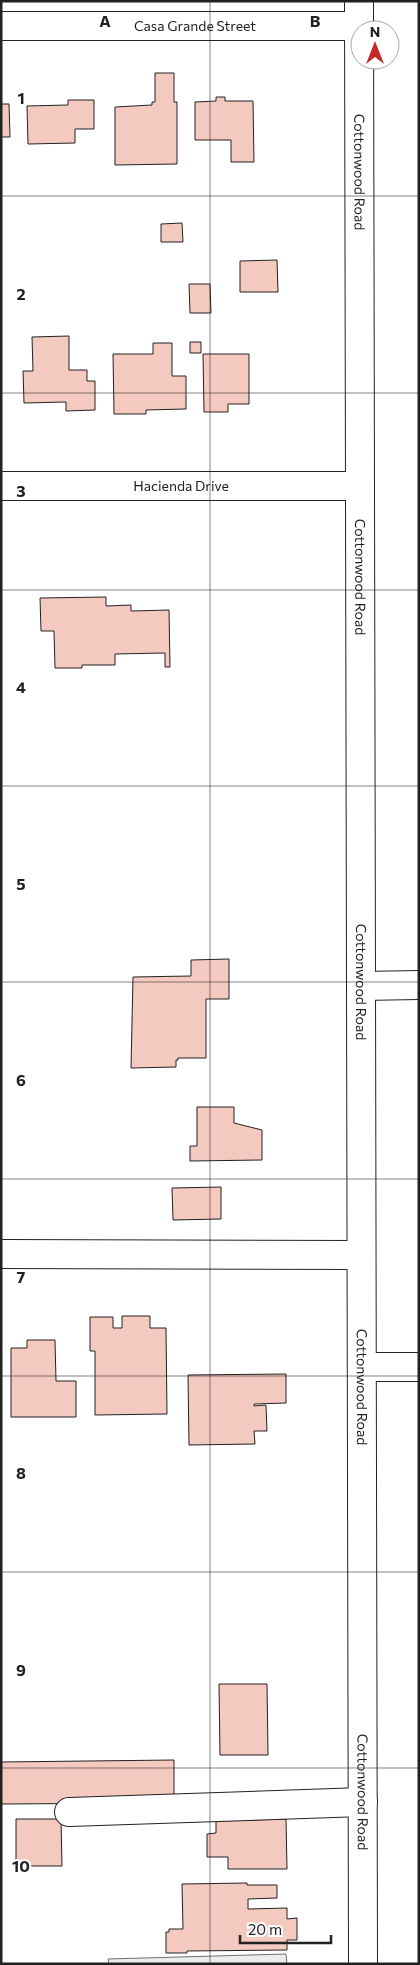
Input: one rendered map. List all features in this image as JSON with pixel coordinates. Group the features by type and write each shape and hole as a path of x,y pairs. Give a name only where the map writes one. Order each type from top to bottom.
{"street":[{"name":"Casa Grande Street","path":"1,26 359,14"},
{"name":"Cottonwood Road","path":"359,14 363,1964"},
{"name":"Hacienda Drive","path":"1,486 360,486"},
{"path":"361,986 419,985"},
{"path":"1,1254 361,1255"},
{"path":"362,1368 419,1367"},
{"path":"69,1812 363,1802"}],"shaded area":[{"path":"286,1954 287,1964 109,1964 108,1959"}],"building":[{"path":"155,73 174,73 174,102 177,102 177,164 115,165 115,107 152,105 152,102 155,102"},
{"path":"216,97 225,97 225,101 253,101 254,162 231,162 231,140 195,140 195,102 216,101"},
{"path":"68,100 94,100 94,129 75,129 75,143 28,144 27,106 68,105"},
{"path":"1,104 9,104 10,137 1,137"},
{"path":"182,223 183,242 161,242 161,224"},
{"path":"277,260 278,292 240,292 240,261"},
{"path":"189,284 210,284 211,313 190,313"},
{"path":"69,336 69,370 87,370 87,381 95,381 95,410 66,411 66,402 24,403 23,371 33,371 32,337"},
{"path":"190,342 201,342 201,353 190,353"},
{"path":"153,343 172,343 172,376 186,376 186,409 146,410 146,414 114,414 113,354 153,354"},
{"path":"203,354 249,354 249,404 228,404 228,412 204,412"},
{"path":"106,597 106,606 131,605 131,611 169,610 170,667 165,667 165,653 115,654 115,665 82,665 82,668 55,668 54,631 41,631 40,598"},
{"path":"229,959 229,999 206,999 206,1058 178,1058 176,1060 176,1067 131,1068 133,977 191,976 191,960"},
{"path":"197,1107 234,1107 234,1123 262,1130 262,1160 190,1161 190,1146 197,1146"},
{"path":"221,1187 221,1219 173,1220 172,1188"},
{"path":"122,1316 150,1316 150,1328 166,1328 167,1414 95,1415 95,1351 90,1351 90,1317 113,1317 113,1328 122,1328"},
{"path":"27,1340 55,1340 56,1381 76,1381 76,1417 11,1417 11,1348 27,1348"},
{"path":"286,1374 286,1403 254,1404 254,1406 266,1405 267,1431 254,1431 255,1444 189,1445 188,1375"},
{"path":"219,1684 267,1684 268,1755 220,1755"},
{"path":"174,1760 174,1803 1,1804 1,1762"},
{"path":"16,1819 61,1819 62,1866 16,1866"},
{"path":"286,1819 287,1869 228,1869 228,1857 207,1857 207,1834 216,1833 216,1821"},
{"path":"247,1883 247,1885 277,1885 277,1898 248,1899 248,1909 287,1908 287,1919 297,1918 297,1940 287,1940 287,1950 166,1953 166,1932 169,1932 169,1929 183,1929 182,1884"}]}
